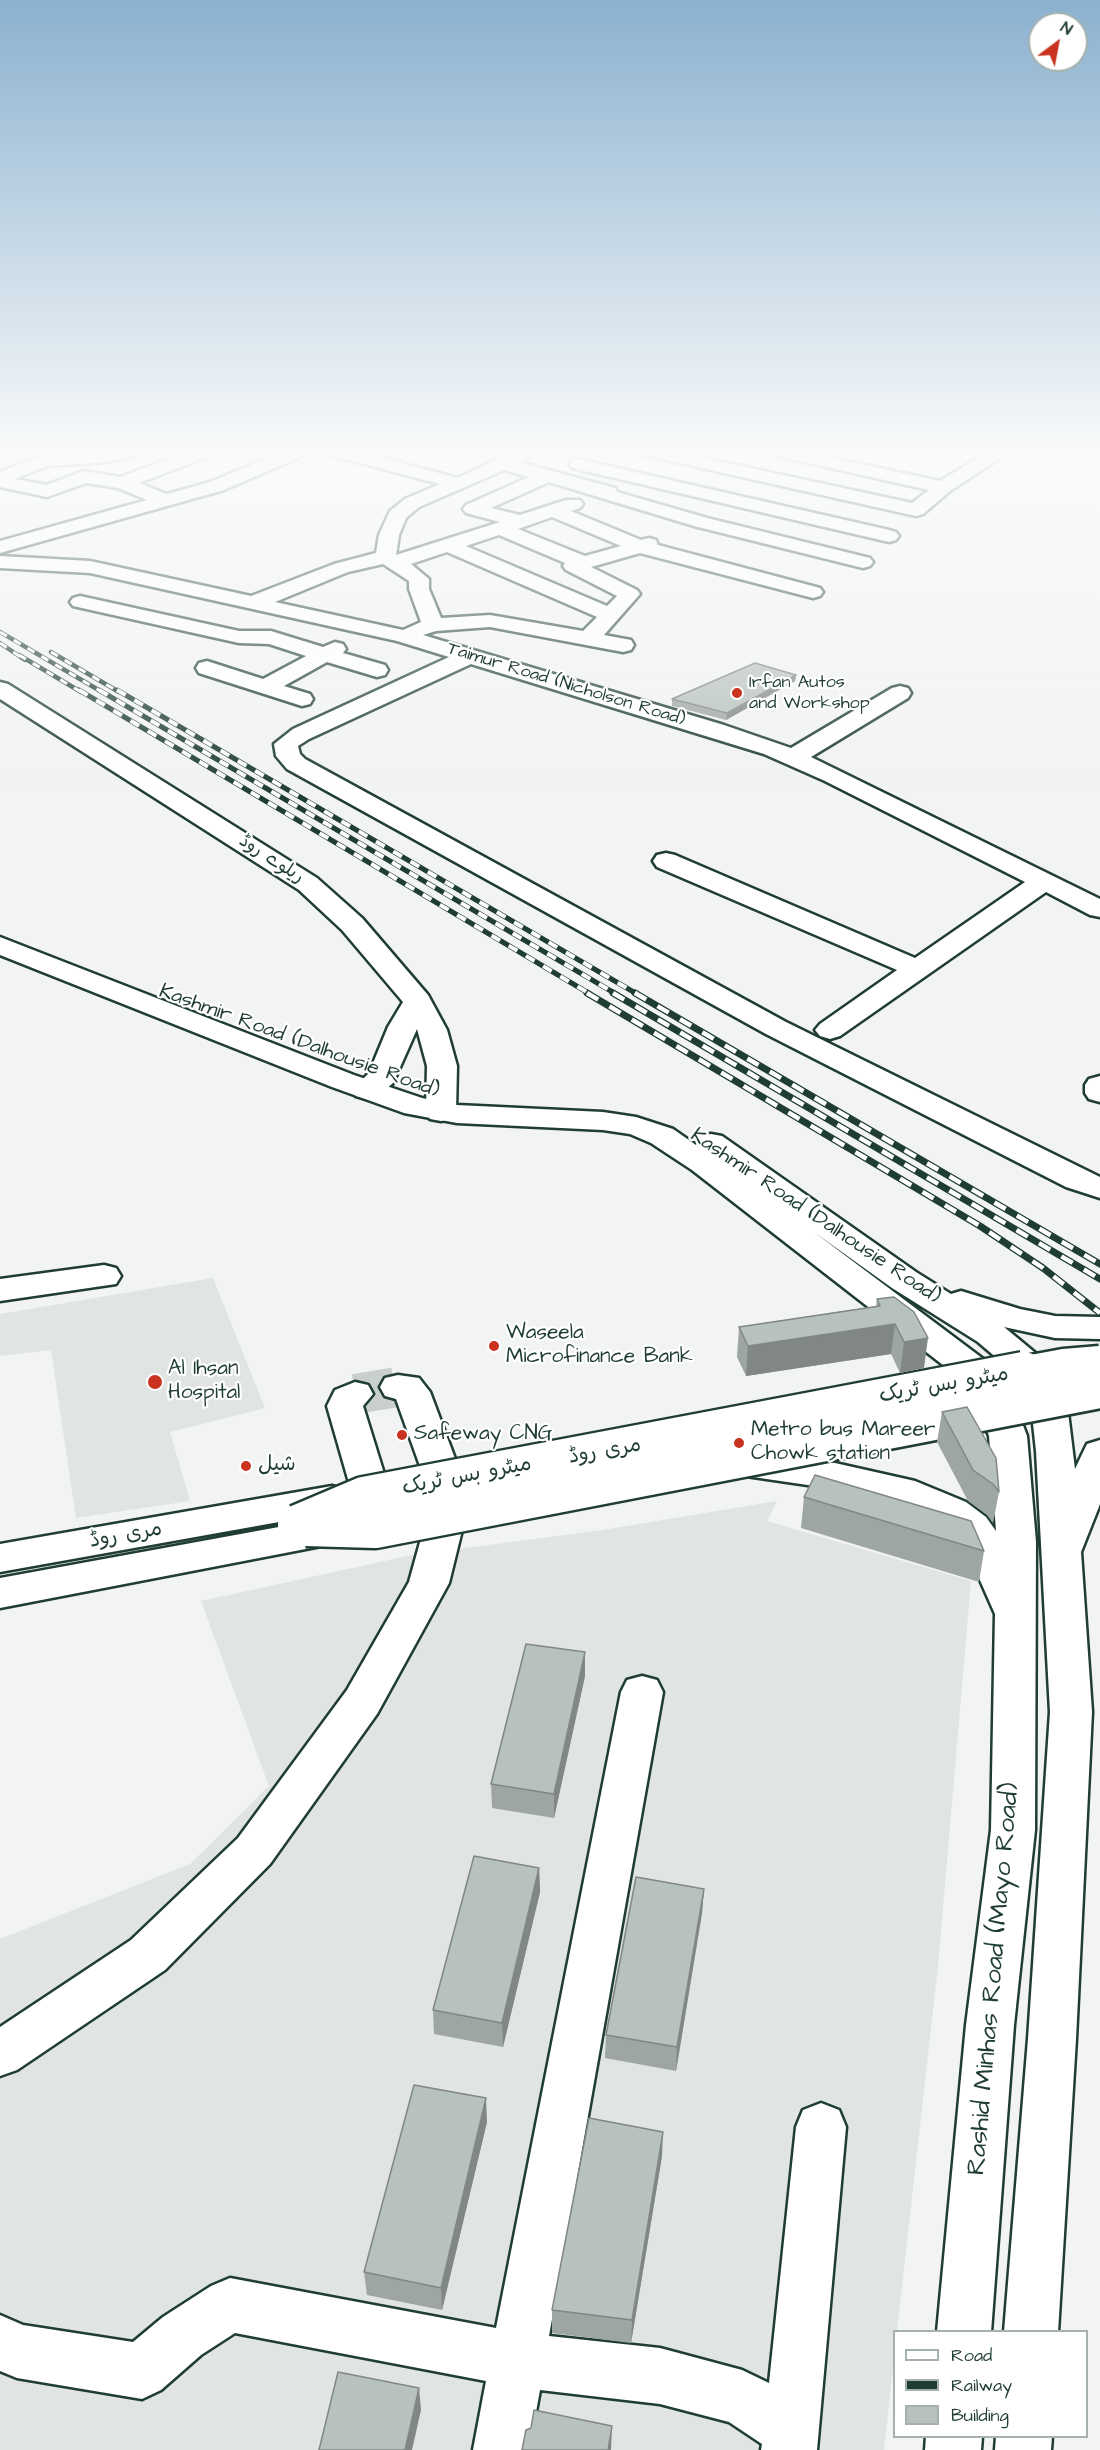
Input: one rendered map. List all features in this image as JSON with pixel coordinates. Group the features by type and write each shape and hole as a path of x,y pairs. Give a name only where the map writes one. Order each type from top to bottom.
{"street":[{"name":"Taimur Road (Nicholson Road)","path":"60,565 90,567 402,636 716,730 834,776 1100,909"},
{"path":"255,603 341,568 357,565"},
{"path":"398,565 419,579 418,590 433,625"},
{"path":"494,565 610,615"},
{"path":"576,565 573,566 630,594 588,639"},
{"path":"709,565 813,592"},
{"path":"80,602 239,637 271,638 377,670"},
{"path":"402,636 433,625 490,621 622,645"},
{"path":"265,687 370,629"},
{"path":"468,656 301,734 286,744 288,756 296,764 776,1028 1077,1180 1100,1188"},
{"path":"207,668 302,699"},
{"name":"ریلوے روڈ","path":"0,689 308,884 352,924 418,1001 432,1030 442,1066 442,1104"},
{"path":"792,758 900,693"},
{"path":"666,861 918,969"},
{"path":"830,1030 1044,881"},
{"name":"Kashmir Road (Dalhousie Road)","path":"0,931 375,1084"},
{"name":"Kashmir Road (Dalhousie Road)","path":"0,945 375,1084 442,1104 603,1121 636,1126 662,1136 703,1163 991,1393"},
{"path":"375,1084 418,1001"},
{"path":"1100,1085 1100,1093"},
{"name":"Kashmir Road (Dalhousie Road)","path":"442,1104 509,1106 559,1102 633,1112 682,1126 715,1145 904,1280 990,1334 1040,1383"},
{"path":"0,1290 104,1276"},
{"path":"904,1280 955,1300 1015,1319 1055,1327 1100,1328"},
{"name":"مری روڈ","path":"1040,1383 1100,1348"},
{"name":"میٹرو بس ٹریک","path":"0,1580 298,1525 364,1497 831,1407 1064,1365 1100,1362"},
{"path":"1031,2330 1071,1712 1055,1451 1040,1383"},
{"name":"مری روڈ","path":"0,1558 371,1493 446,1495 714,1461 1040,1383 1100,1389"},
{"path":"0,2054 148,1955 254,1851 362,1702 429,1583 446,1495 411,1392 405,1387 398,1387"},
{"name":"میٹرو بس ٹریک","path":"298,1525 375,1528 1100,1389"},
{"name":"مری روڈ","path":"0,1593 446,1495 678,1439 991,1393"},
{"name":"Rashid Minhas Road (Mayo Road)","path":"964,2330 990,2025 1013,1830 1016,1542 1008,1436 991,1393"},
{"path":"355,1394 348,1399 345,1406 371,1493"},
{"path":"1062,1555 1100,1453"},
{"path":"714,1461 769,1465 835,1476 915,1495 952,1512 972,1527 980,1538 992,1560 1015,1619"},
{"path":"501,2450 642,1692"},
{"path":"790,2440 821,2127"},
{"path":"0,2342 17,2351 142,2371 182,2336 230,2305 518,2360 660,2376 742,2398 790,2440"}],"shaded area":[{"name":"Al Ihsan Hospital","path":"213,1278 265,1408 170,1432 190,1501 76,1518 51,1350 0,1356 0,1314"},
{"path":"777,1501 767,1521 971,1581 938,1966 897,2330 893,2330 893,2367 884,2450 0,2450 0,1939 190,1864 269,1786 201,1601 412,1555 603,1530"}],"building":[{"name":"Irfan Autos and Workshop","path":"755,663 796,675 727,713 672,699"},
{"path":"894,1297 914,1312 928,1338 904,1342 895,1324 748,1346 739,1327 880,1306 877,1299"},
{"path":"967,1407 996,1458 999,1492 993,1484 973,1470 942,1412"},
{"path":"815,1475 971,1521 984,1551 804,1497"},
{"path":"526,1644 585,1652 554,1794 491,1784"},
{"path":"474,1856 539,1868 502,2023 433,2010"},
{"path":"636,1877 704,1889 677,2047 606,2035"},
{"path":"414,2085 486,2098 441,2288 364,2272"},
{"path":"589,2118 663,2132 632,2320 552,2310"},
{"path":"338,2372 419,2388 405,2450 319,2450"},
{"path":"534,2410 612,2426 608,2450 522,2450 526,2430 531,2428"}],"tunnel":[{"path":"355,1394 398,1387"}],"railway":[{"path":"0,632 102,692"},
{"path":"0,643 25,660"},
{"path":"51,652 119,692"},
{"path":"19,655 81,692"},
{"path":"79,690 590,994"},
{"path":"99,690 616,994"},
{"path":"117,690 637,994"},
{"path":"587,993 980,1226 1043,1268 1100,1313"},
{"path":"613,993 1100,1279"},
{"path":"635,993 1100,1264"}],"place":[{"name":"Irfan Autos and Workshop","path":"737,693"},
{"name":"Waseela Microfinance Bank","path":"494,1346"},
{"name":"Al Ihsan Hospital","path":"155,1382"},
{"name":"Safeway CNG","path":"402,1435"},
{"name":"Metro bus Mareer Chowk station","path":"739,1443"},
{"name":"شیل","path":"246,1466"}]}
